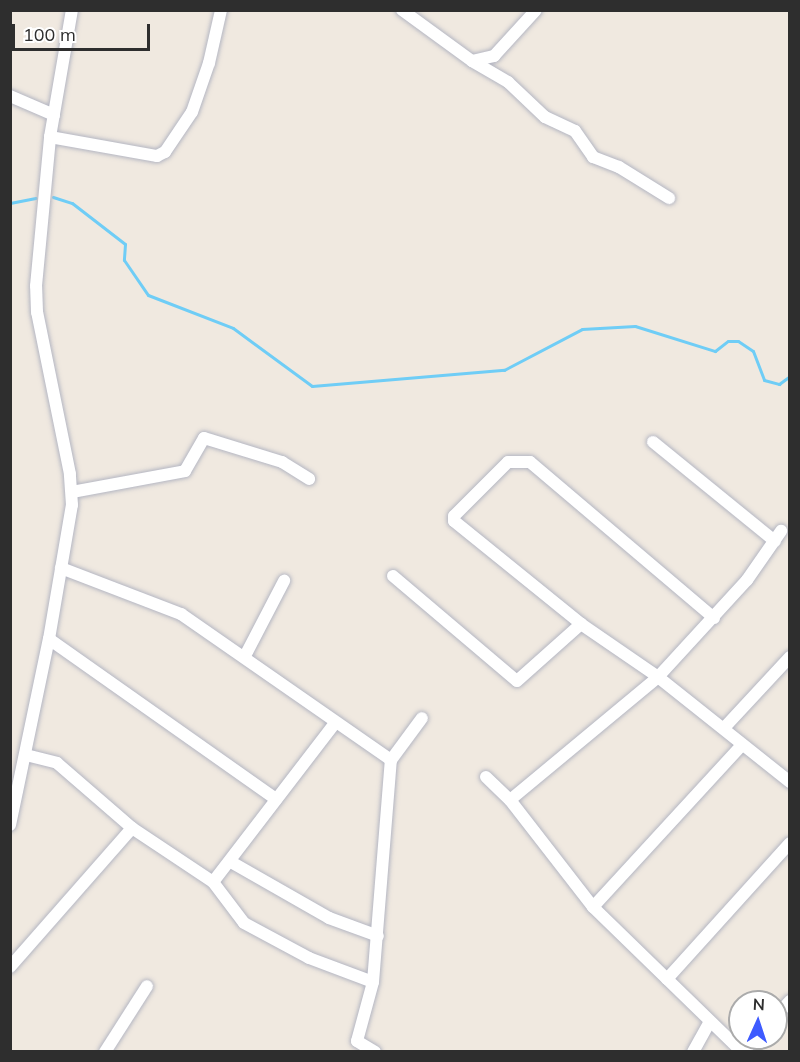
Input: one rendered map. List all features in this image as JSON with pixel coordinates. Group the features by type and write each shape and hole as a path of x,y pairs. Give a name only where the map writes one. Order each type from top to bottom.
{"street":[{"path":"10,825 49,639 72,492 37,312 51,137 72,10"},
{"path":"51,137 157,156 165,152 192,112 209,63 221,10"},
{"path":"402,10 472,61 494,73 544,117 575,131 593,157 619,167 669,198"},
{"path":"472,61 494,56 536,10"},
{"path":"494,56 494,73"},
{"path":"10,96 54,115"},
{"path":"72,492 185,471 204,438 282,462 309,479"},
{"path":"510,800 658,677 714,618 778,536 653,442"},
{"path":"714,618 530,462 508,462 454,516 454,521 581,624 658,677 789,782"},
{"path":"61,568 181,614 245,656 335,723 391,760"},
{"path":"393,576 517,681 581,624"},
{"path":"245,656 284,581"},
{"path":"49,639 276,799"},
{"path":"724,728 789,657"},
{"path":"375,1052 357,1041 374,982 391,760 422,718"},
{"path":"213,882 231,862 335,723"},
{"path":"593,907 742,745"},
{"path":"26,754 57,763 132,828 213,882 244,923 309,958 374,982"},
{"path":"486,777 510,800 593,907 709,1023 742,1052"},
{"path":"11,965 132,828"},
{"path":"667,979 789,843"},
{"path":"231,862 329,918 378,936"},
{"path":"105,1052 147,986"},
{"path":"693,1052 709,1023"}],"waterway":[{"path":"53,197 72,203 125,244 124,260 148,295 233,328 312,386 504,370 582,329 635,326 715,351 728,341 738,341 753,351 764,380 779,384 790,376"},
{"path":"10,203 36,198"}]}
